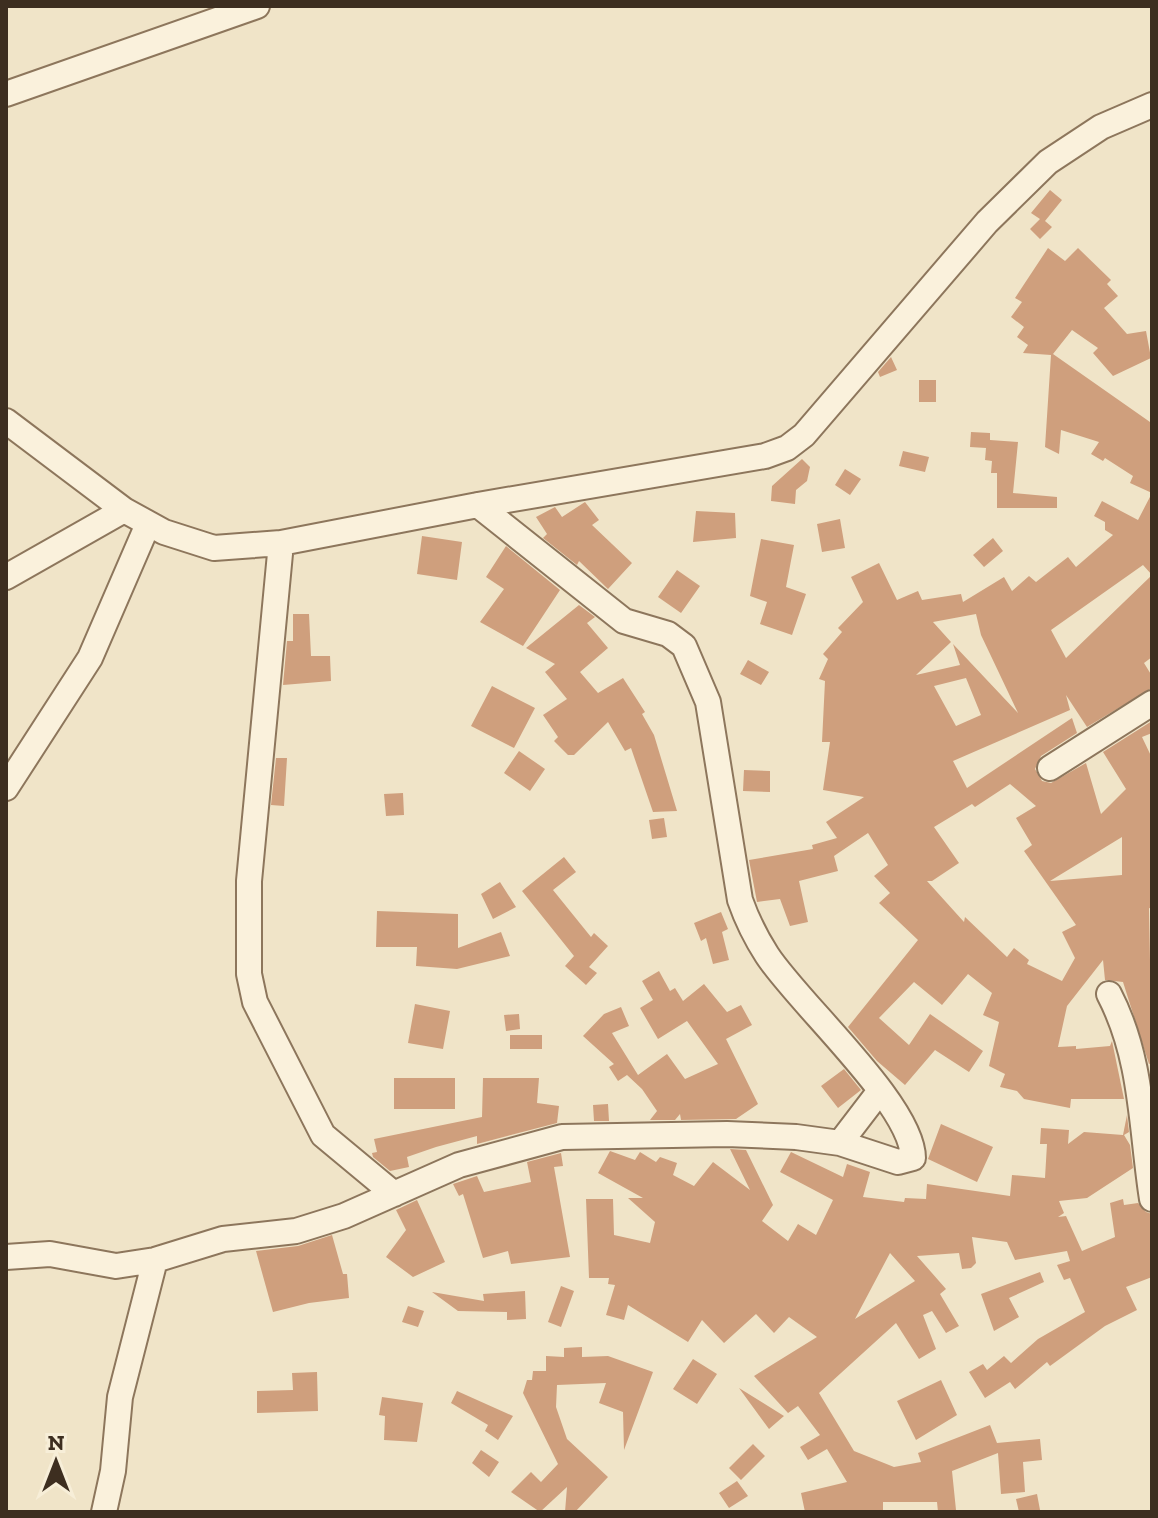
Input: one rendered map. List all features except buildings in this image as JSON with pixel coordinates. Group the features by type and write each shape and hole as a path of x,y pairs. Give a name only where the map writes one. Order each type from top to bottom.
{"street":[{"path":"6,94 257,6"},
{"path":"6,421 124,510 188,541 214,548 281,543 478,505 751,459 787,448 804,435 987,222 1048,162 1101,127 1152,105"},
{"path":"6,1257 50,1254 116,1266 155,1260 223,1239 296,1231 394,1194 459,1165 562,1137 727,1134 840,1143 898,1162 913,1158 901,1122 768,957 750,926 740,900 708,702 684,646 668,634 624,621 478,505"},
{"path":"6,577 124,510"},
{"path":"6,788 90,658 148,524"},
{"path":"281,543 249,881 249,974 255,1002 323,1135 394,1194"},
{"path":"1050,768 1152,703"},
{"path":"1109,994 1122,1019 1132,1052 1141,1100 1152,1199"},
{"path":"840,1143 879,1092"},
{"path":"104,1512 113,1471 120,1397 155,1260"}]}
